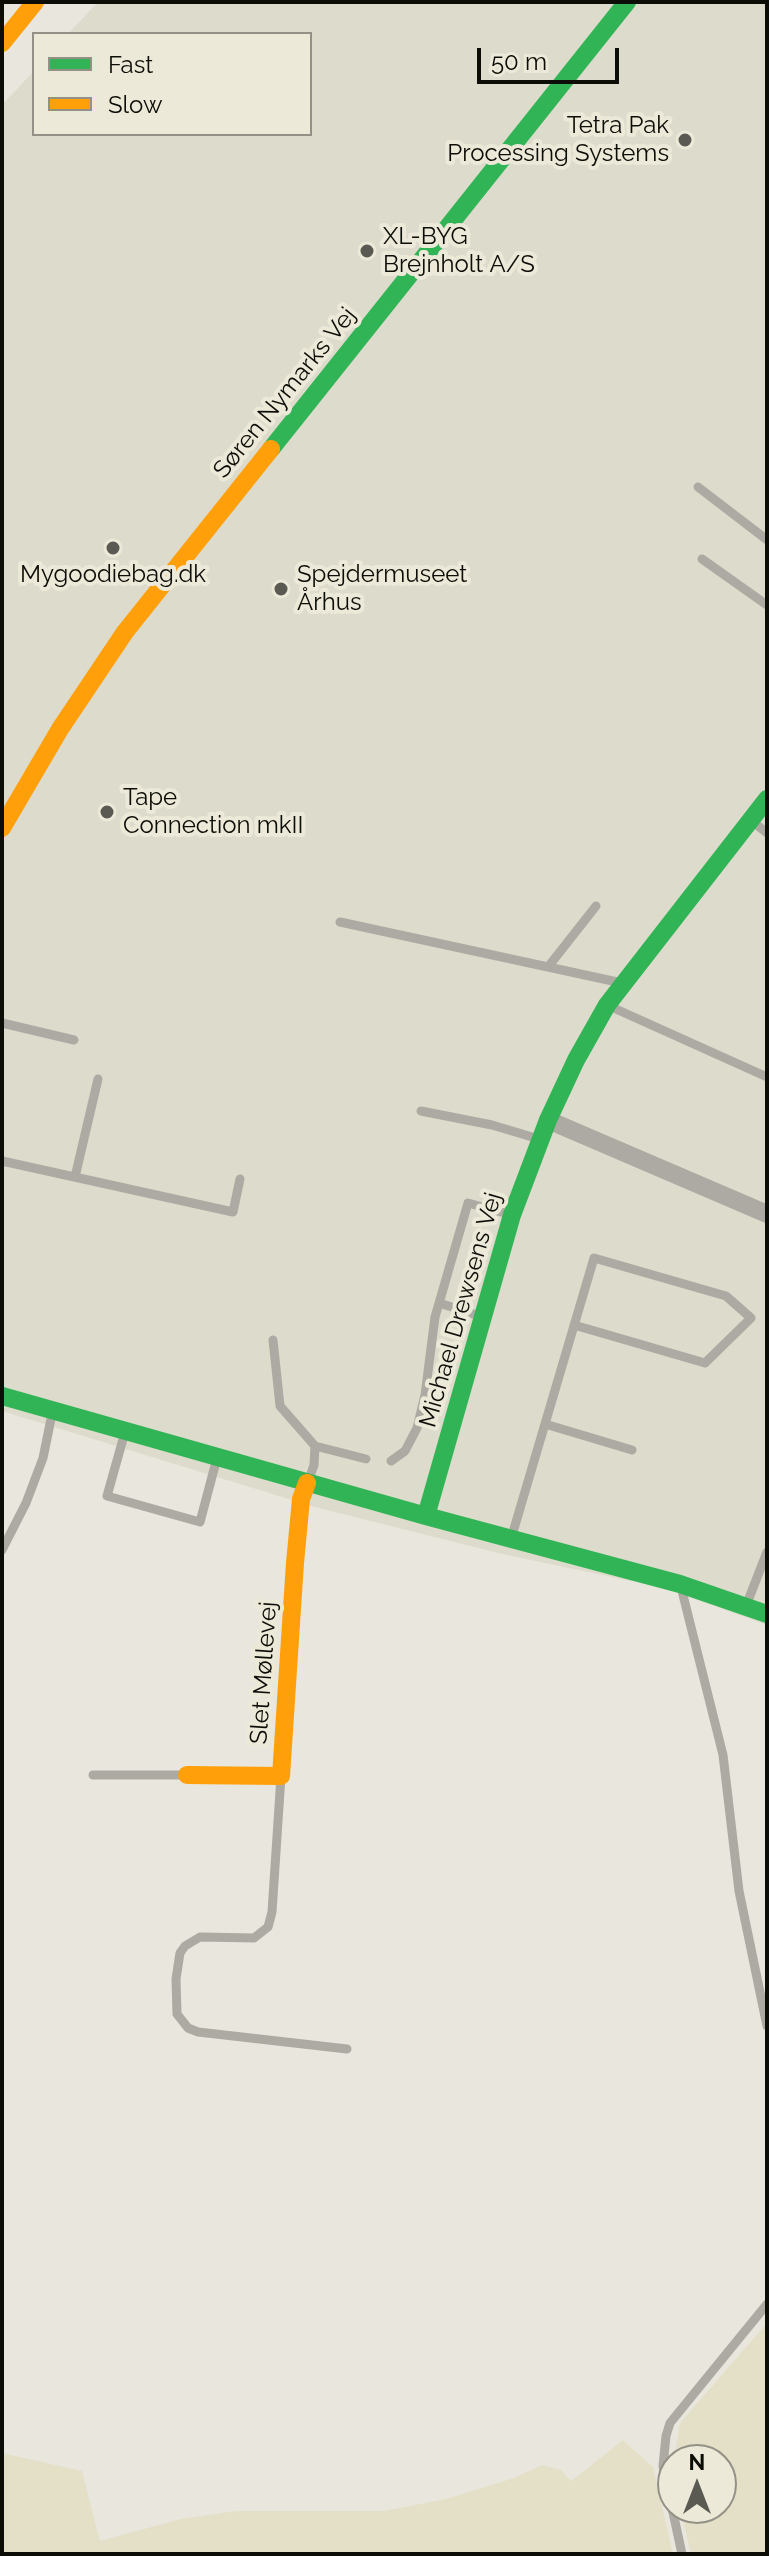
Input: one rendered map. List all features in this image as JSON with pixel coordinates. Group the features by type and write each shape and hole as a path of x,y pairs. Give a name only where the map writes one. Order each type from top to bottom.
{"street":[{"path":"2,20 14,2"},
{"path":"2,43 35,2"},
{"name":"Søren Nymarks Vej","path":"2,828 60,729 125,632 627,2"},
{"name":"Michael Drewsens Vej","path":"426,1516 512,1215 539,1139 576,1060 607,1005 767,799"},
{"path":"548,1120 767,1214"},
{"path":"2,1396 680,1584 767,1614"},
{"name":"Slet Møllevej","path":"187,1775 281,1776 295,1563 301,1499 307,1483"}],"lane":[{"path":"698,487 767,540"},
{"path":"702,559 767,605"},
{"path":"751,820 767,833"},
{"path":"548,967 596,906"},
{"path":"340,922 624,983"},
{"path":"607,1005 767,1077"},
{"path":"2,1023 74,1040"},
{"path":"75,1177 98,1079"},
{"path":"421,1111 492,1125 539,1139"},
{"path":"2,1161 233,1212 240,1179"},
{"path":"391,1461 405,1451 417,1428 425,1395 435,1317 468,1203 512,1215"},
{"path":"511,1539 574,1325 594,1258 726,1296 751,1318 705,1363 574,1325"},
{"path":"439,1303 483,1317"},
{"path":"273,1340 280,1406 315,1446 366,1459"},
{"path":"2,1550 26,1503 43,1458 53,1410"},
{"path":"545,1424 632,1450"},
{"path":"125,1431 107,1496 200,1522 217,1458"},
{"path":"307,1483 314,1465 315,1446"},
{"path":"746,1606 767,1552"},
{"path":"680,1584 723,1755 739,1891 767,2026"},
{"name":"Slet Møllevej","path":"93,1775 187,1775"},
{"path":"281,1776 272,1912 268,1927 246,1940 200,1937 185,1946 180,1953 176,1979 177,2014 188,2028 198,2032 347,2049"},
{"path":"682,2554 663,2466 670,2423 767,2304"}],"shaded area":[{"path":"98,2 767,2 767,1625 664,1588 498,1553 315,1507 2,1411 2,105 32,73 32,136 312,136 312,32 70,32"},
{"path":"767,2323 767,2554 691,2554 684,2524 737,2524 737,2444 677,2444 680,2423"},
{"path":"623,2440 653,2467 657,2484 657,2524 666,2524 673,2554 2,2554 2,2453 82,2471 100,2541 181,2519 236,2511 384,2511 446,2499 514,2478 542,2465 561,2470 571,2481"}],"traffic: fast":[{"path":"271,449 627,2"},
{"path":"426,1516 512,1215 548,1120 576,1060 607,1005 767,799"},
{"path":"2,1396 680,1584 767,1614"}],"traffic: slow":[{"path":"2,43 35,2"},
{"path":"2,828 60,729 125,632 271,449"},
{"path":"187,1775 281,1776 295,1563 301,1499 307,1483"}],"place":[{"name":"Tetra Pak Processing Systems","path":"685,140"},
{"name":"XL-BYG Brejnholt A/S","path":"367,251"},
{"name":"Mygoodiebag.dk","path":"113,548"},
{"name":"Spejdermuseet Århus","path":"281,589"},
{"name":"Tape Connection mkII","path":"107,812"}]}
